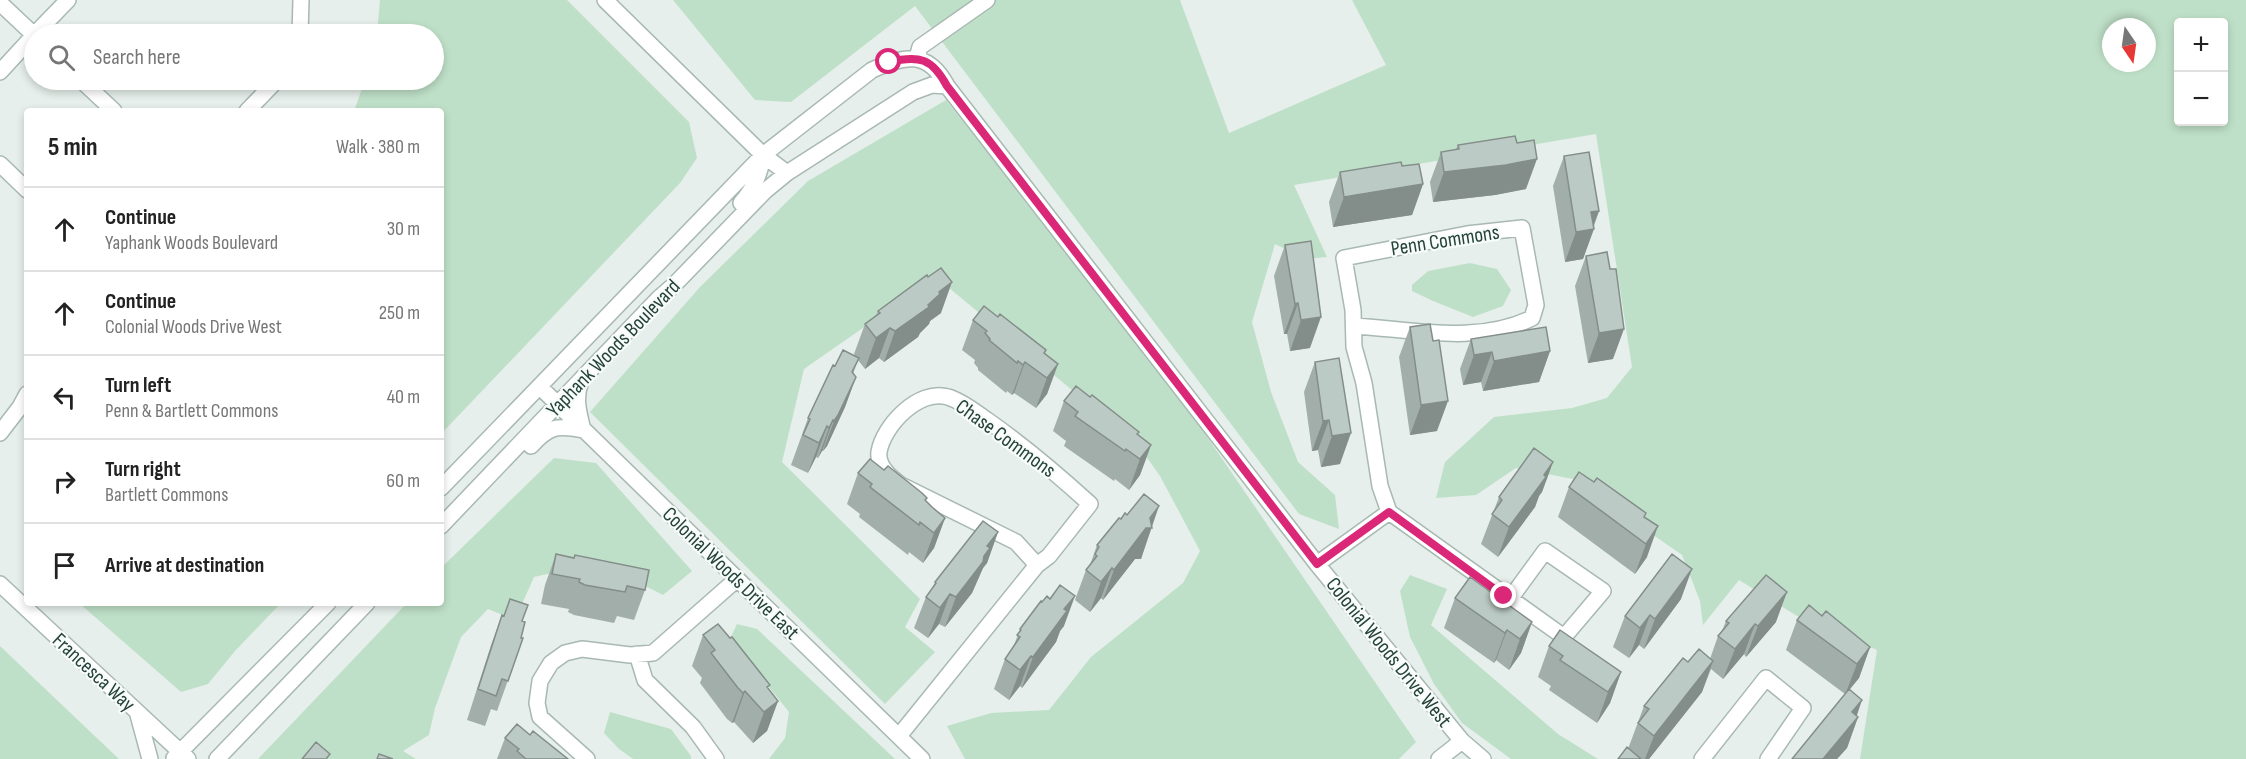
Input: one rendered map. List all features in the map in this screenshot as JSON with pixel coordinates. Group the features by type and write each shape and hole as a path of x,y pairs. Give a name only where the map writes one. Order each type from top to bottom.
{"street":[{"path":"45,24 68,0"},
{"path":"300,24 301,0"},
{"path":"605,0 763,155 787,173"},
{"path":"947,86 939,71 929,63 917,58 920,47 987,0"},
{"path":"0,3 24,25"},
{"path":"0,72 24,47"},
{"name":"Yaphank Woods Boulevard","path":"444,485 763,155 872,70 889,62 917,58"},
{"name":"Yaphank Woods Boulevard","path":"444,523 765,191 787,173 913,92 932,86 947,86"},
{"name":"Colonial Woods Drive West","path":"947,86 1317,564 1462,741 1483,759"},
{"path":"92,90 111,108"},
{"path":"249,108 268,90"},
{"path":"659,298 662,284 751,191 760,175 763,155"},
{"path":"0,164 24,187"},
{"name":"Penn Commons","path":"1354,326 1482,333 1515,326 1532,318 1536,305 1522,228 1467,234 1344,258 1353,310 1354,347 1364,383 1380,486 1389,512"},
{"path":"468,497 484,495 542,434 553,428 564,426 583,430 576,398 576,392 582,379"},
{"name":"Colonial Woods Drive East","path":"540,387 922,759"},
{"name":"Chase Commons","path":"899,736 1037,565 1049,556 1090,504 1044,462 1013,438 946,396 920,400 900,414 886,435 879,454 882,465 891,478 1016,542 1037,565"},
{"path":"0,433 24,400"},
{"path":"1317,564 1389,512 1510,599 1564,637 1602,591 1545,551 1510,599"},
{"path":"587,759 540,717 537,703 540,681 551,663 565,653 582,649 637,654 652,652 737,579"},
{"name":"Francesca Way","path":"0,584 138,712 180,757"},
{"path":"180,757 325,606"},
{"path":"217,759 364,606"},
{"path":"637,654 645,680 693,727 716,759"},
{"path":"1702,759 1766,678 1803,708 1768,759"},
{"path":"138,712 150,759"},
{"path":"1439,759 1462,741"}],"green space":[{"path":"380,0 567,0 689,122 697,158 680,183 444,431 444,108 355,108 361,90 444,90 444,24 378,24"},
{"path":"673,0 1180,0 1229,133 1386,65 1352,0 2246,0 2246,759 1860,759 1877,650 1797,616 1739,580 1703,625 1700,601 1682,555 1573,479 1516,468 1476,495 1436,498 1445,462 1494,417 1572,408 1607,398 1632,367 1596,134 1294,185 1327,257 1306,259 1275,244 1252,322 1271,392 1298,462 1335,495 1339,529 1299,514 915,6 791,102 755,100"},
{"path":"946,100 1173,387 1416,742 1399,759 965,759 947,726 991,713 1049,710 1091,657 1183,583 1200,551 1160,476 1138,445 936,277 804,369 782,462 920,599 905,627 935,652 885,704 590,412 700,287 808,181"},
{"path":"1470,263 1497,269 1511,290 1503,306 1473,317 1412,291 1412,285 1428,271"},
{"path":"554,458 596,463 692,571 663,595 632,579 592,564 534,577 515,620 488,609 461,637 435,708 429,735 403,751 416,759 258,759 404,606 444,606 444,565"},
{"path":"1410,575 1447,589 1431,625 1558,734 1598,759 1511,759 1462,723 1434,684 1410,637 1400,591"},
{"path":"82,606 278,606 235,651 208,684 181,692"},
{"path":"737,624 757,629 895,759 769,759 785,738 789,712 730,639"},
{"path":"0,646 119,759 0,759"},
{"path":"610,712 671,729 691,759 633,759 619,749 604,733"}],"building":[{"path":"1515,136 1517,143 1534,140 1537,159 1444,172 1441,152 1459,149 1458,145"},
{"path":"1589,152 1599,211 1591,212 1594,229 1576,232 1564,156"},
{"path":"1401,162 1402,166 1419,164 1423,184 1344,197 1340,172"},
{"path":"1311,241 1321,317 1301,320 1298,303 1295,304 1285,245"},
{"path":"1607,252 1610,269 1616,269 1624,329 1599,333 1586,256"},
{"path":"941,268 952,282 939,292 940,294 928,305 929,307 895,331 890,328 876,338 865,324 880,313 878,311 927,275 928,277"},
{"path":"984,306 998,317 1000,314 1046,350 1044,353 1058,364 1047,378 1025,362 1023,365 1018,361 1017,363 989,340 985,333 987,331 973,320"},
{"path":"1430,324 1433,341 1439,340 1448,401 1421,405 1410,327"},
{"path":"1546,327 1550,351 1494,361 1492,352 1474,355 1471,339"},
{"path":"843,350 859,358 852,372 856,377 838,415 829,428 827,426 819,443 803,435 810,419 808,418 833,365 835,366"},
{"path":"1339,358 1351,433 1332,436 1329,420 1323,421 1315,362"},
{"path":"1076,386 1090,397 1092,395 1139,432 1137,434 1151,445 1140,459 1075,416 1078,412 1064,401"},
{"path":"1534,448 1553,462 1544,475 1546,477 1509,527 1492,514 1502,500 1499,497"},
{"path":"870,459 884,470 888,466 922,493 927,498 925,500 945,518 934,533 920,522 919,525 870,487 872,484 858,473"},
{"path":"1579,472 1594,482 1597,478 1646,513 1644,517 1658,526 1646,544 1569,487"},
{"path":"1144,494 1159,506 1150,518 1152,528 1146,528 1114,570 1112,568 1101,582 1086,570 1097,556 1095,554 1099,547 1097,545 1119,518 1121,519 1125,513 1127,515"},
{"path":"983,521 998,532 987,546 990,548 983,562 956,597 950,594 940,608 926,597 935,582"},
{"path":"556,554 574,558 575,555 649,570 645,590 627,586 625,592 585,585 579,582 580,579 552,574"},
{"path":"1672,554 1692,569 1655,619 1650,615 1640,628 1625,616"},
{"path":"1766,575 1787,592 1758,626 1755,624 1735,649 1718,636 1729,623 1726,621"},
{"path":"1470,577 1532,622 1520,639 1507,630 1505,633 1455,598"},
{"path":"1060,585 1075,596 1064,609 1067,611 1033,657 1031,656 1020,670 1005,659 1020,637 1017,635 1020,629 1041,601 1047,596 1050,599"},
{"path":"510,599 528,605 522,621 525,622 521,638 523,638 508,681 502,679 496,696 478,689 502,615 504,616"},
{"path":"1809,605 1822,616 1826,611 1870,647 1857,664 1797,620"},
{"path":"718,624 730,638 732,637 770,685 767,687 778,701 764,712 745,691 743,693 738,688 711,653 715,650 703,635"},
{"path":"1560,630 1621,672 1608,692 1560,660 1563,656 1549,646"},
{"path":"1699,649 1713,661 1654,736 1638,723 1649,709 1644,706 1683,658 1688,662"},
{"path":"1849,689 1862,700 1852,712 1858,717 1823,759 1792,759"},
{"path":"517,724 530,735 533,731 568,759 526,759 517,751 519,749 505,738"},
{"path":"316,742 330,754 326,759 302,759"},
{"path":"1627,747 1641,759 1618,759"},
{"path":"379,754 393,759 377,759"}],"route":[{"path":"889,62 904,58 917,58 929,63 939,71 947,86 1317,564 1389,512 1504,596"}]}
